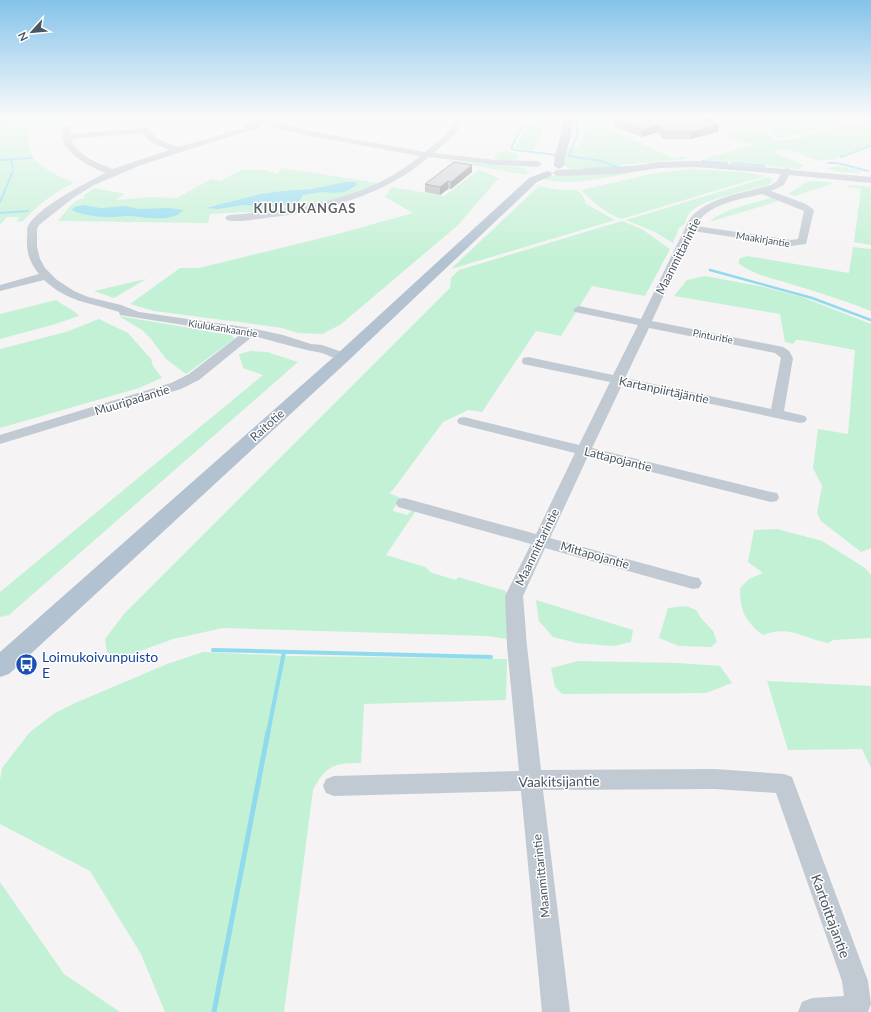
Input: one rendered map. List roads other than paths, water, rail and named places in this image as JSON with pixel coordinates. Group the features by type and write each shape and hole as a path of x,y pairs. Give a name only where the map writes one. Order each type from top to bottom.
{"main road":[{"name":"Raitotie","path":"0,667 340,359 550,165"}],"street":[{"path":"96,165 112,172"},
{"name":"Kiulukankaantie","path":"132,165 112,172 68,195 48,212 39,229 33,236 32,244 35,260 46,276 65,290 97,307 112,312 135,314 251,332 283,339 310,348 313,352 340,359"},
{"path":"230,218 279,214 346,200 380,187 413,165"},
{"name":"Kiulukankaantie","path":"519,165 586,172 630,170 663,165"},
{"name":"Kiulukankaantie","path":"712,165 871,180"},
{"name":"Maanmittarintie","path":"556,1012 513,606 514,596 517,587 698,214 704,210 763,191 780,183 787,171"},
{"name":"Maakirjantie","path":"690,228 792,243 802,242 808,210 803,206 763,191"},
{"path":"0,288 46,276"},
{"name":"Pinturitie","path":"579,310 772,347 782,352 787,358 777,414"},
{"name":"Muuripadantie","path":"0,440 176,386 194,376 251,332"},
{"name":"Kartanpiirtäjäntie","path":"528,361 800,419"},
{"name":"Lattapojantie","path":"464,422 771,497"},
{"name":"Mittapojantie","path":"404,503 693,583"},
{"name":"Vaakitsijantie","path":"334,786 531,781 715,779 784,784"},
{"name":"Kartoittajantie","path":"784,784 855,981 858,1003 844,1011 812,1012"}],"water":[{"path":"345,182 355,182 357,185 345,192 323,192 303,195 299,202 291,204 271,207 244,205 218,209 206,208 261,194 312,189"},
{"path":"83,205 101,208 125,206 139,209 169,208 183,210 173,217 150,218 128,216 99,217 86,215 72,210 74,207"}],"waterway":[{"path":"612,165 617,167"},
{"path":"756,165 764,166"},
{"path":"846,165 868,171"},
{"path":"584,169 629,167"},
{"path":"0,202 13,171"},
{"path":"0,213 28,211"},
{"path":"710,270 812,298 871,320"},
{"path":"213,650 491,657"},
{"path":"268,733 284,652"},
{"path":"214,1012 268,732"}],"place":[{"name":"Loimukoivunpuisto E","path":"26,664"}],"district":[{"name":"KIULUKANGAS","path":"305,208"}]}
